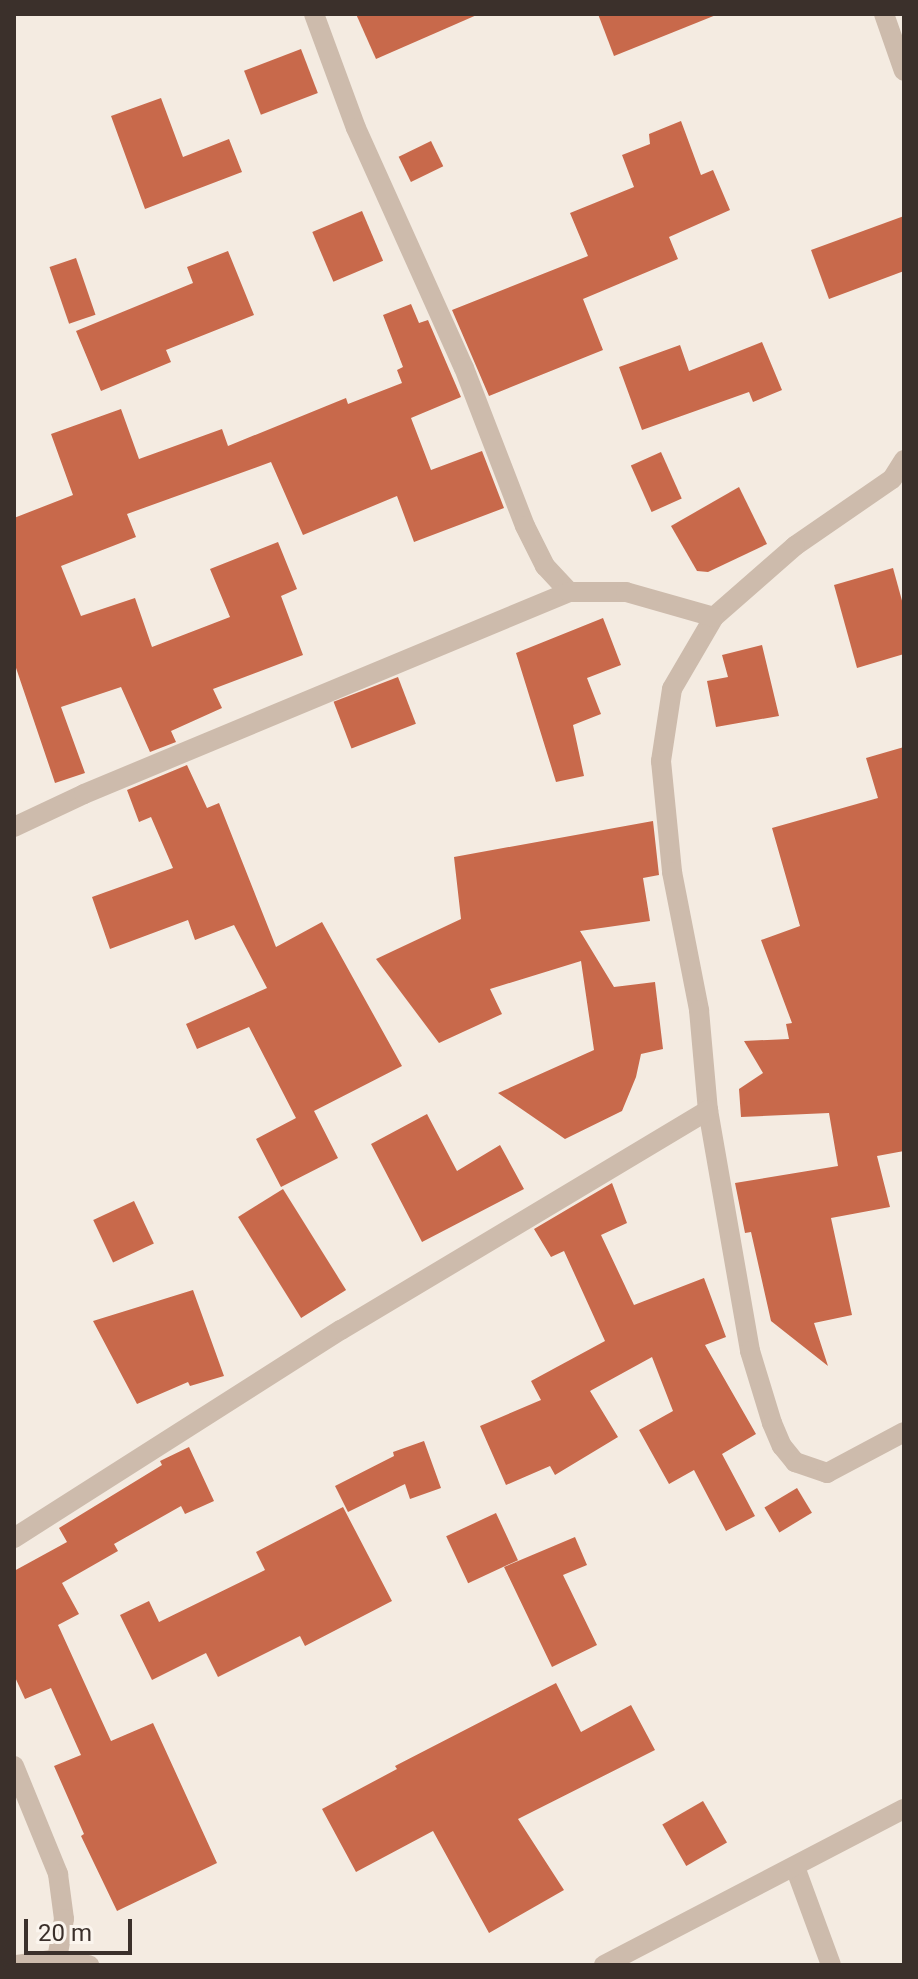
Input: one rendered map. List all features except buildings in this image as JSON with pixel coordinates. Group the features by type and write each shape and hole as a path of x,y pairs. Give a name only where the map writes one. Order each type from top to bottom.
{"street":[{"path":"314,14 356,128 464,368 525,526 545,566 569,592"},
{"path":"884,14 904,71"},
{"path":"904,460 892,479 795,546 714,617 672,689 661,761 672,872 699,1010 708,1110 750,1351 782,1446 795,1462 827,1473 904,1432"},
{"path":"14,827 98,788 569,592 626,592 714,617"},
{"path":"14,1538 341,1330 708,1110"},
{"path":"14,1766 58,1874 64,1919 57,1959"},
{"path":"604,1965 904,1809"},
{"path":"795,1867 831,1965"},
{"path":"17,1965 57,1959 89,1965"}]}
